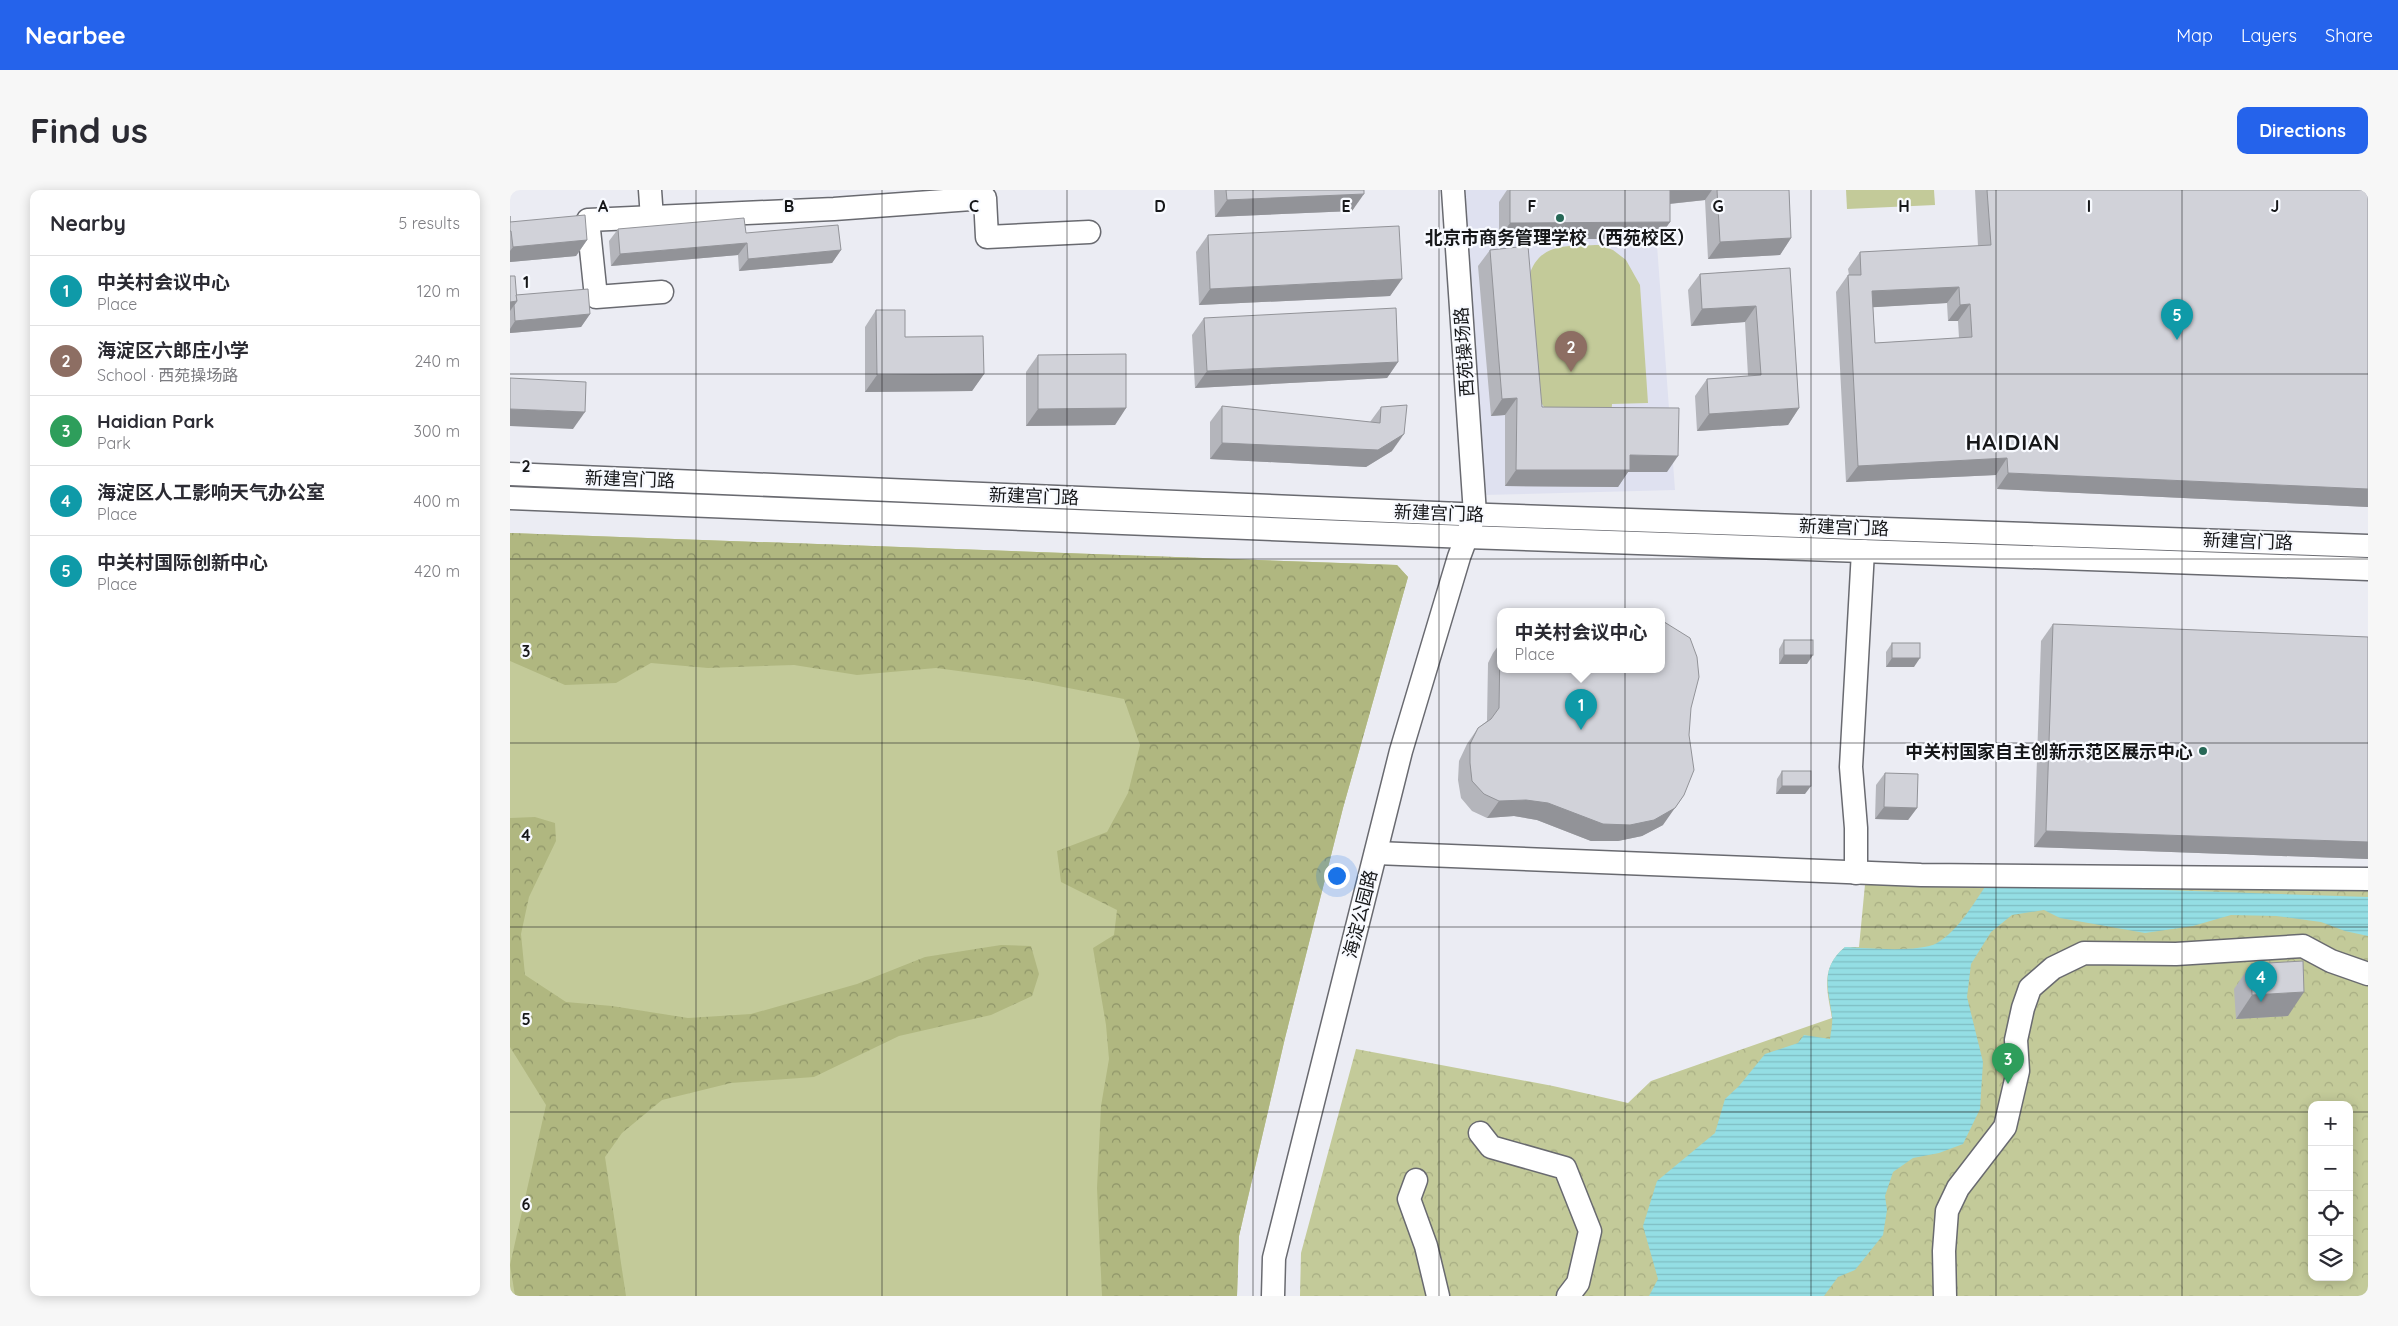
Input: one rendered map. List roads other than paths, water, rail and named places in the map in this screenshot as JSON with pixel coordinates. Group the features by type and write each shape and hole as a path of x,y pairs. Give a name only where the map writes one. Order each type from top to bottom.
{"street":[{"path":"650,190 652,218"},
{"name":"西苑操场路","path":"1440,190 1468,514"},
{"name":"西苑操场路","path":"1453,190 1468,514"},
{"path":"662,292 596,298 588,220 652,218 833,200 985,198 986,237 1089,232"},
{"name":"新建宫门路","path":"510,474 1468,514 2368,546"},
{"name":"新建宫门路","path":"510,498 1468,537 2368,569"},
{"name":"海淀公园路","path":"1273,1296 1274,1258 1401,752 1459,557 1468,537 1468,514"},
{"path":"1856,873 1856,828 1851,767 1863,551"},
{"path":"1376,854 1941,876 2368,879"},
{"path":"1946,1296 1944,1251 1947,1211 1958,1188 2005,1127 2018,1071 2016,1040 2023,1008 2030,988 2053,968 2084,953 2176,954 2303,946 2331,961 2368,974"},
{"path":"1480,1133 1490,1147 1565,1168 1590,1230 1578,1284 1568,1296"},
{"path":"1416,1180 1409,1199 1426,1246 1438,1296"}],"water":[{"path":"1987,884 2368,897 2368,936 2345,931 2321,922 2276,916 2231,915 2193,926 2145,933 2060,918 2044,910 2012,915 1991,932 1971,964 1967,997 1983,1062 1980,1109 1963,1144 1939,1153 1913,1158 1893,1172 1885,1196 1887,1210 1883,1235 1855,1270 1838,1277 1824,1296 1649,1296 1658,1279 1643,1226 1657,1181 1715,1133 1725,1099 1739,1086 1765,1054 1798,1043 1804,1035 1830,1039 1832,1018 1828,978 1829,970 1837,955 1845,947 1906,949 1937,943 1959,924"}],"place":[{"name":"北京市商务管理学校（西苑校区）","path":"1560,218"},
{"name":"中关村国际创新中心","path":"2177,340"},
{"name":"海淀区六郎庄小学","path":"1571,372"},
{"name":"中关村会议中心","path":"1581,730"},
{"name":"中关村国家自主创新示范区展示中心","path":"2203,751"},
{"name":"海淀区人工影响天气办公室","path":"2261,1002"},
{"name":"Haidian Park","path":"2008,1084"}],"district":[{"name":"HAIDIAN","path":"2013,442"}]}
